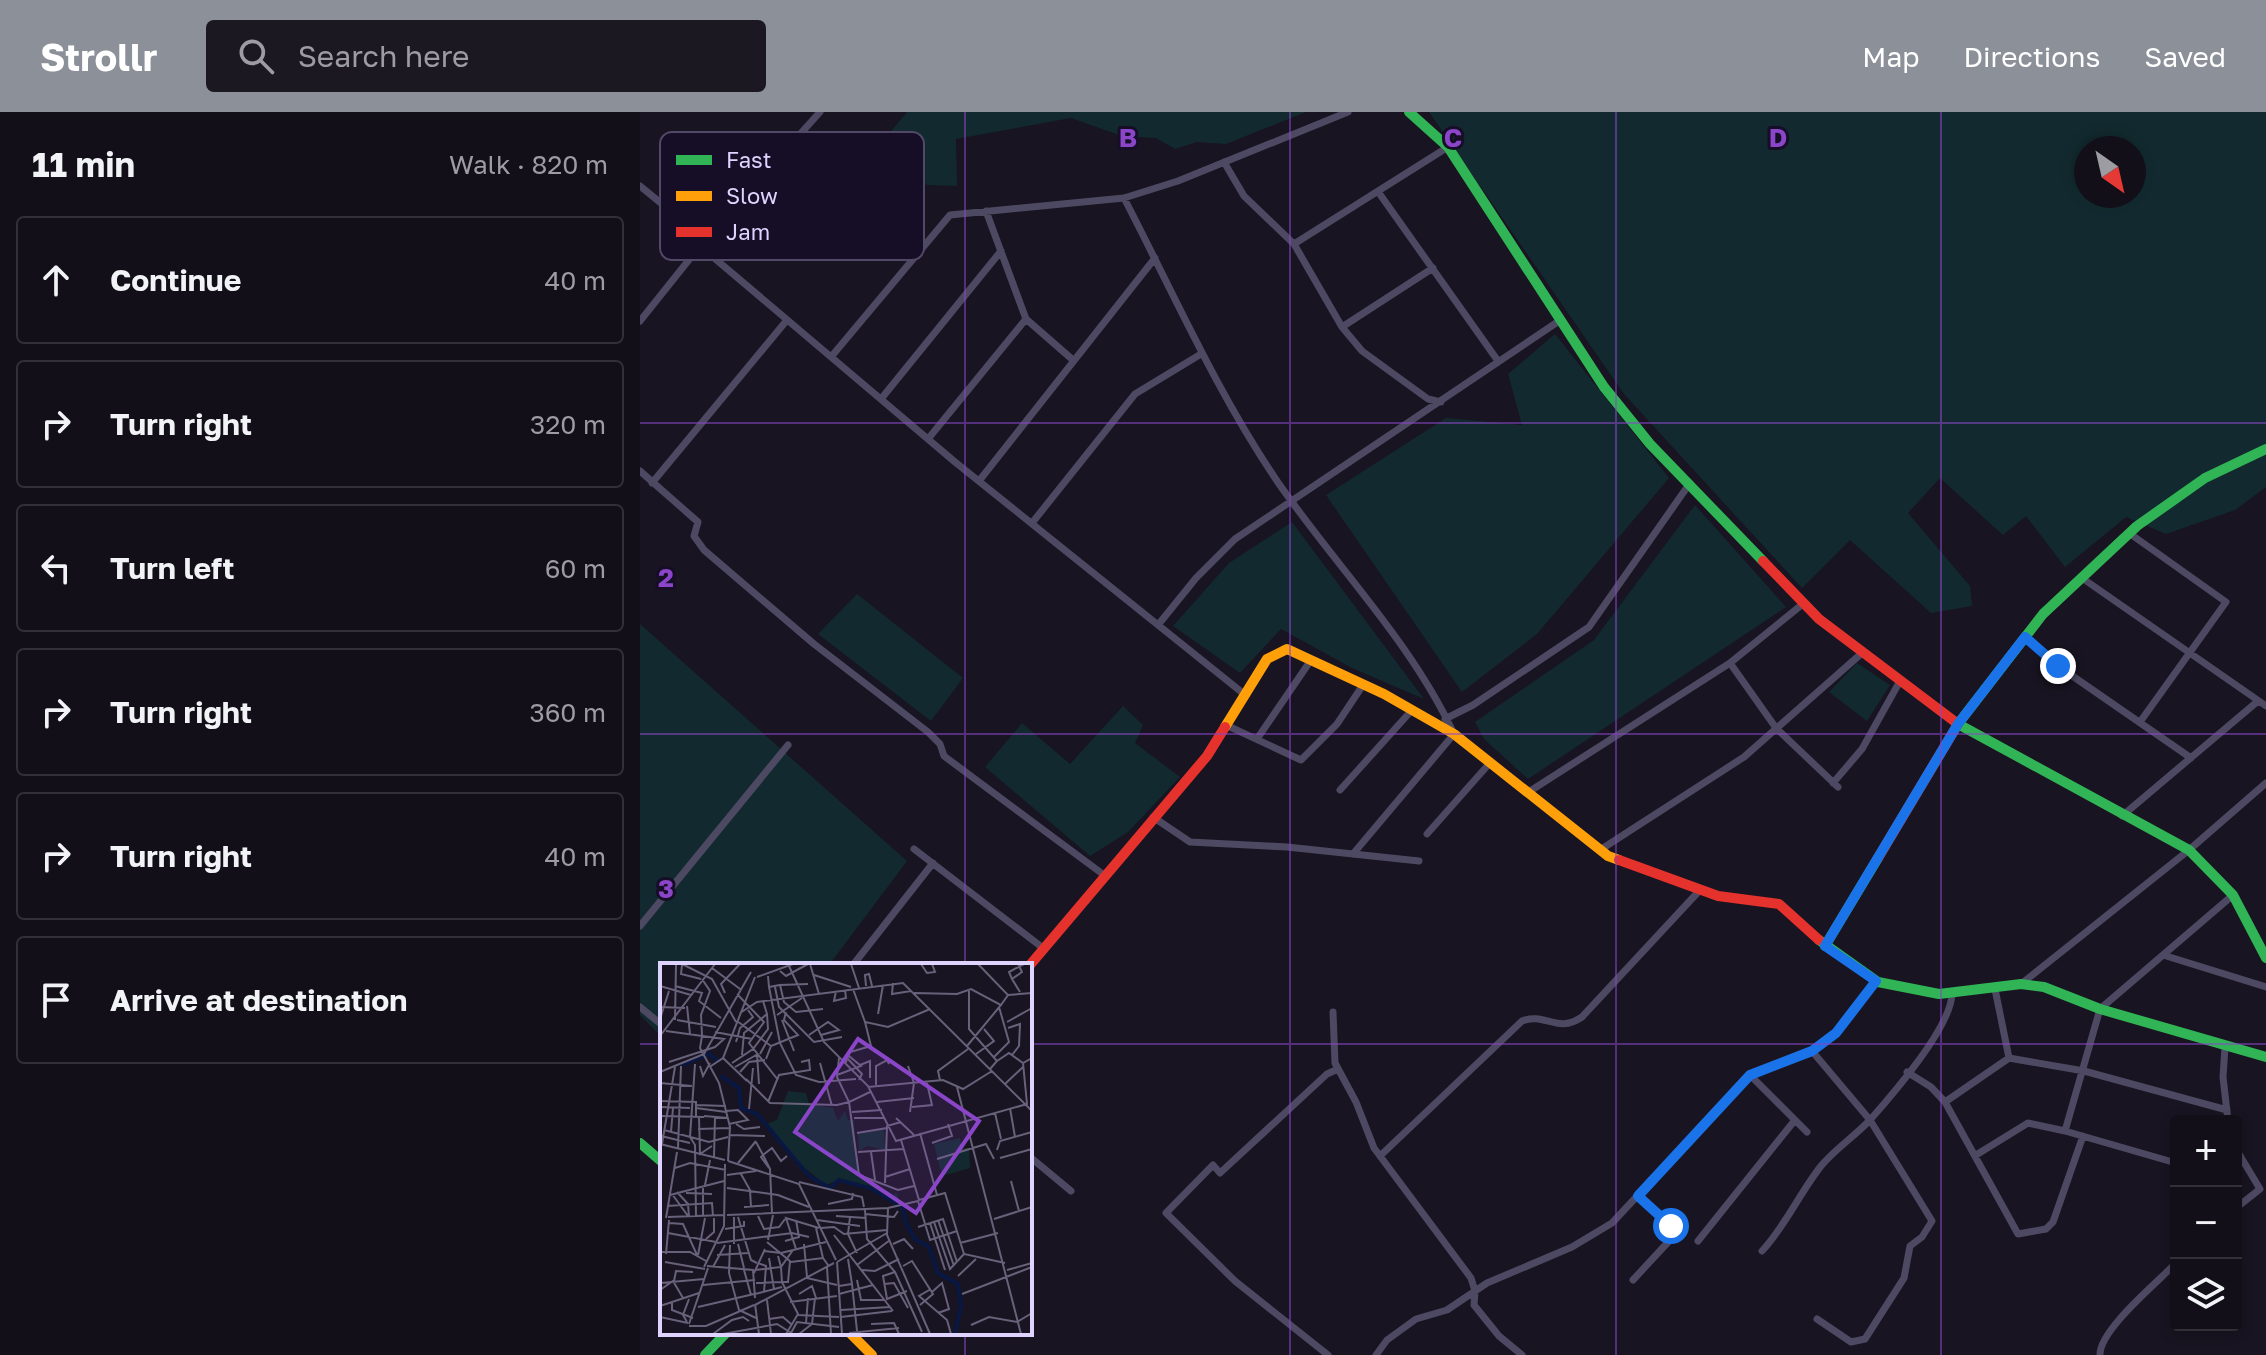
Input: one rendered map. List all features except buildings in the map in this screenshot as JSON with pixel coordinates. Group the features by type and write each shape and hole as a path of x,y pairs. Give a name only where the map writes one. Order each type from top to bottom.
{"street":[{"path":"802,132 820,112"},
{"path":"924,246 950,215 1124,198 1348,112"},
{"path":"1409,112 1448,147 1604,387 1650,444 1804,603 1862,653 1958,724 2189,850 2233,895 2266,958"},
{"path":"1294,244 1448,147"},
{"path":"1224,162 1244,196 1294,244 1342,327 1362,351 1428,399 1441,402"},
{"path":"640,186 660,204"},
{"path":"1379,193 1498,361"},
{"path":"1124,198 1234,416 1292,501 1407,656 1454,734"},
{"path":"986,211 1026,319 1073,360"},
{"path":"881,399 1001,251"},
{"path":"979,481 1155,258"},
{"path":"640,321 689,260"},
{"path":"722,260 787,320 928,439 1244,694"},
{"path":"831,357 912,260"},
{"path":"1342,327 1433,268"},
{"path":"928,439 1026,319"},
{"path":"652,483 787,320"},
{"path":"1158,625 1196,578 1235,539 1559,321"},
{"path":"1032,523 1135,394 1201,354"},
{"path":"1825,946 1958,724 2025,637 2129,533 2205,478 2266,449"},
{"path":"640,471 698,522 694,536 704,550 814,644 928,732 940,744 944,756 1104,875"},
{"path":"1437,725 1473,705 1589,627 1690,483"},
{"path":"2129,533 2226,602 2140,722"},
{"path":"2082,578 2266,706"},
{"path":"1527,793 1730,663 1804,603"},
{"path":"2025,637 2058,666 2191,758"},
{"path":"1032,963 1228,726 1256,673 1279,650 1299,653 1454,734 1488,765 1600,850 1700,890 1733,899 1779,904 1825,946 1876,981 1909,990 1952,993 2021,984 2044,987 2100,1009 2266,1057"},
{"path":"1600,850 1744,757 1862,653"},
{"path":"1257,739 1311,660"},
{"path":"1730,663 1776,728 1835,785 1862,749 1900,681"},
{"path":"1228,726 1303,759 1337,724 1363,685"},
{"path":"2122,816 2258,701"},
{"path":"1340,790 1412,710"},
{"path":"1353,854 1454,734"},
{"path":"640,926 788,745"},
{"path":"1427,834 1488,765"},
{"path":"2021,984 2189,850 2266,783"},
{"path":"1153,817 1190,842 1419,861"},
{"path":"914,849 1043,948"},
{"path":"855,963 933,863"},
{"path":"1380,1156 1522,1021 1534,1018 1562,1026 1582,1017 1700,890"},
{"path":"2065,1131 2100,1009 2233,895"},
{"path":"2163,955 2266,987"},
{"path":"1376,1355 1387,1340 1416,1319 1447,1310 1475,1291 1572,1247 1612,1223 1750,1075 1812,1051 1836,1033 1876,981"},
{"path":"1995,989 2009,1058"},
{"path":"1762,1251 1782,1229 1797,1199 1823,1163 1870,1120 1907,1072 1947,1017 1952,993"},
{"path":"640,1007 660,1023"},
{"path":"1333,1012 1335,1063 1380,1156 1460,1262 1475,1291 1474,1305 1499,1336 1522,1355"},
{"path":"2225,1047 2227,1115"},
{"path":"1812,1051 1870,1120 1932,1221 1922,1237 1910,1246 1904,1278 1865,1339 1851,1342 1817,1319"},
{"path":"1945,1102 2009,1058 2084,1071 2227,1110"},
{"path":"1328,1355 1235,1281 1166,1213 1213,1165 1220,1173 1327,1074 1338,1069"},
{"path":"1907,1072 1931,1087 1945,1102 2013,1229 2025,1235 2046,1229 2053,1222 2083,1136"},
{"path":"1750,1075 1807,1132"},
{"path":"1698,1241 1795,1120"},
{"path":"1976,1155 2028,1123 2170,1161"},
{"path":"640,1143 660,1160"},
{"path":"1032,1159 1071,1191"},
{"path":"2242,1159 2260,1189 2242,1203"},
{"path":"1633,1280 1672,1235 1669,1223 1638,1196"},
{"path":"2100,1355 2100,1347 2122,1317 2170,1269"},
{"path":"705,1355 724,1335"},
{"path":"852,1335 872,1355"}],"green space":[{"path":"907,112 1306,112 1226,144 1197,142 1175,149 1156,138 1122,136 1071,118 956,139 957,186 927,185 924,181 924,132 890,132"},
{"path":"1429,112 2266,112 2266,487 2235,510 2166,534 2126,517 2065,567 2026,516 2003,535 1940,478 1908,513 1970,586 1972,606 1931,613 1850,540 1802,588 1624,394"},
{"path":"1555,334 1669,478 1537,634 1462,692 1326,495 1446,418 1522,425 1508,374"},
{"path":"1695,505 1786,607 1528,779 1484,739 1475,722 1594,640"},
{"path":"1292,522 1424,699 1352,668 1281,629 1240,673 1173,626 1229,563"},
{"path":"857,594 963,678 931,721 818,634"},
{"path":"640,624 907,861 830,963 660,963 660,1035 640,1015"},
{"path":"1857,663 1890,685 1867,721 1829,692"},
{"path":"1123,706 1143,725 1135,743 1180,777 1128,832 1090,856 985,767 1022,723 1070,764"}],"traffic: fast":[{"path":"1409,112 1448,147 1604,387 1650,444 1763,561"},
{"path":"2266,449 2205,478 2137,526 2043,614 1958,724 2189,850 2233,895 2266,958"},
{"path":"1825,946 1878,858"},
{"path":"1819,940 1878,982 1939,994 2021,984 2044,987 2100,1009 2266,1057"},
{"path":"640,1143 660,1160"},
{"path":"705,1355 724,1335"}],"traffic: slow":[{"path":"1225,727 1267,659 1287,649 1384,694 1454,734 1608,856 1619,860"},
{"path":"852,1335 872,1355"}],"traffic: jam":[{"path":"1763,561 1819,619 1958,724 1878,858"},
{"path":"1032,963 1207,756 1225,727"},
{"path":"1619,860 1718,896 1779,904 1819,940"}],"route":[{"path":"1671,1226 1638,1196 1750,1075 1812,1051 1836,1033 1876,981 1848,965 1825,946 1958,724 2025,637 2058,666"}]}
